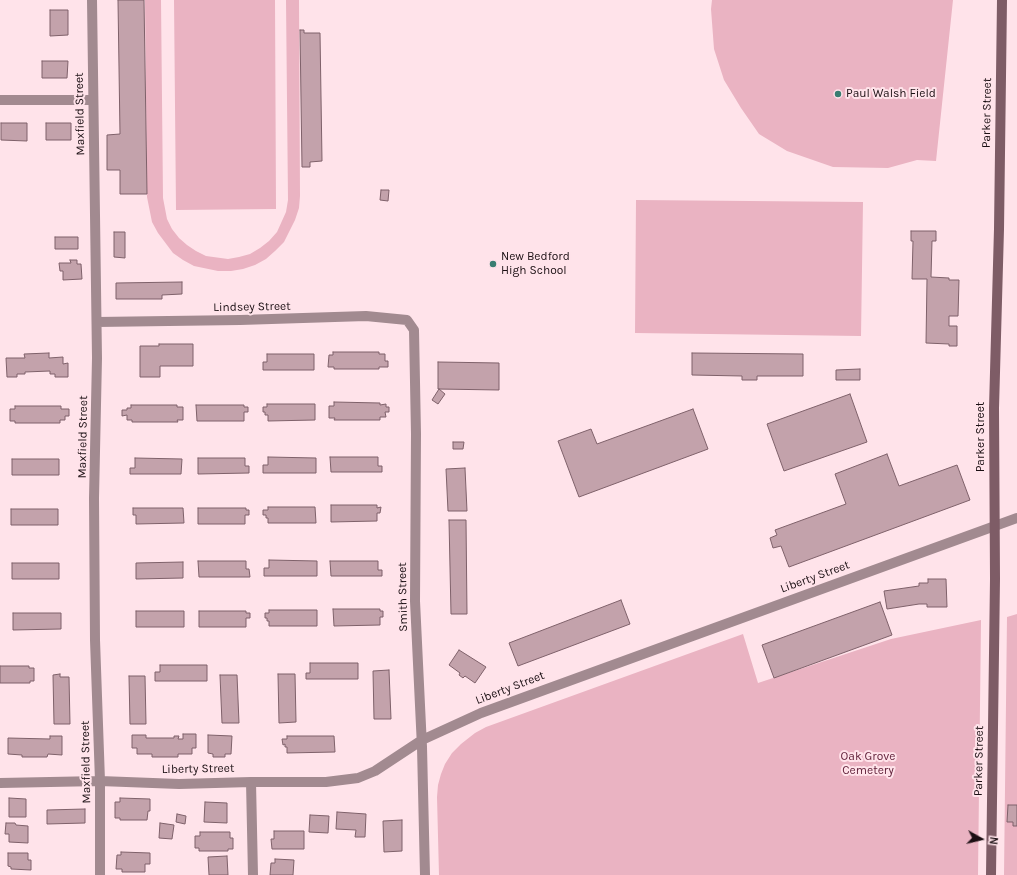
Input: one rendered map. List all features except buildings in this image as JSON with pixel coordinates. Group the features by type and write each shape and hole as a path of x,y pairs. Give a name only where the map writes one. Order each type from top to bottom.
{"main road":[{"name":"Parker Street","path":"991,875 995,585 994,408 999,229 1002,0"}],"street":[{"name":"Maxfield Street","path":"92,0 97,358 94,498 95,632 100,781 100,875"},
{"path":"0,100 93,100"},
{"name":"Lindsey Street","path":"96,322 366,316 407,320"},
{"name":"Smith Street","path":"407,320 414,330 416,434 415,601 422,740 426,875"},
{"name":"Liberty Street","path":"0,783 100,781 179,784 326,782 358,778 375,771 422,740 461,721 506,703 1017,518"},
{"path":"251,782 253,875"}],"green space":[{"path":"145,0 161,0 163,198 167,219 179,238 196,251 206,256 228,259 250,254 269,241 277,232 286,212 288,200 286,0 299,0 299,208 284,242 266,259 255,265 231,271 218,271 194,266 173,253 158,233 152,222 147,197"},
{"path":"174,0 275,0 276,209 176,210"},
{"name":"Paul Walsh Field","path":"712,0 953,0 936,161 917,160 888,168 833,167 787,151 759,134 724,80 714,49 711,9"},
{"path":"636,200 863,202 861,336 635,333"},
{"path":"1017,614 1017,875 1004,875 1007,617"},
{"name":"Oak Grove Cemetery","path":"981,620 978,875 439,875 437,797 441,774 452,753 475,733 486,727 743,634 758,683 891,639"}],"place":[{"name":"Paul Walsh Field","path":"838,94"},
{"name":"New Bedford High School","path":"493,264"}]}
